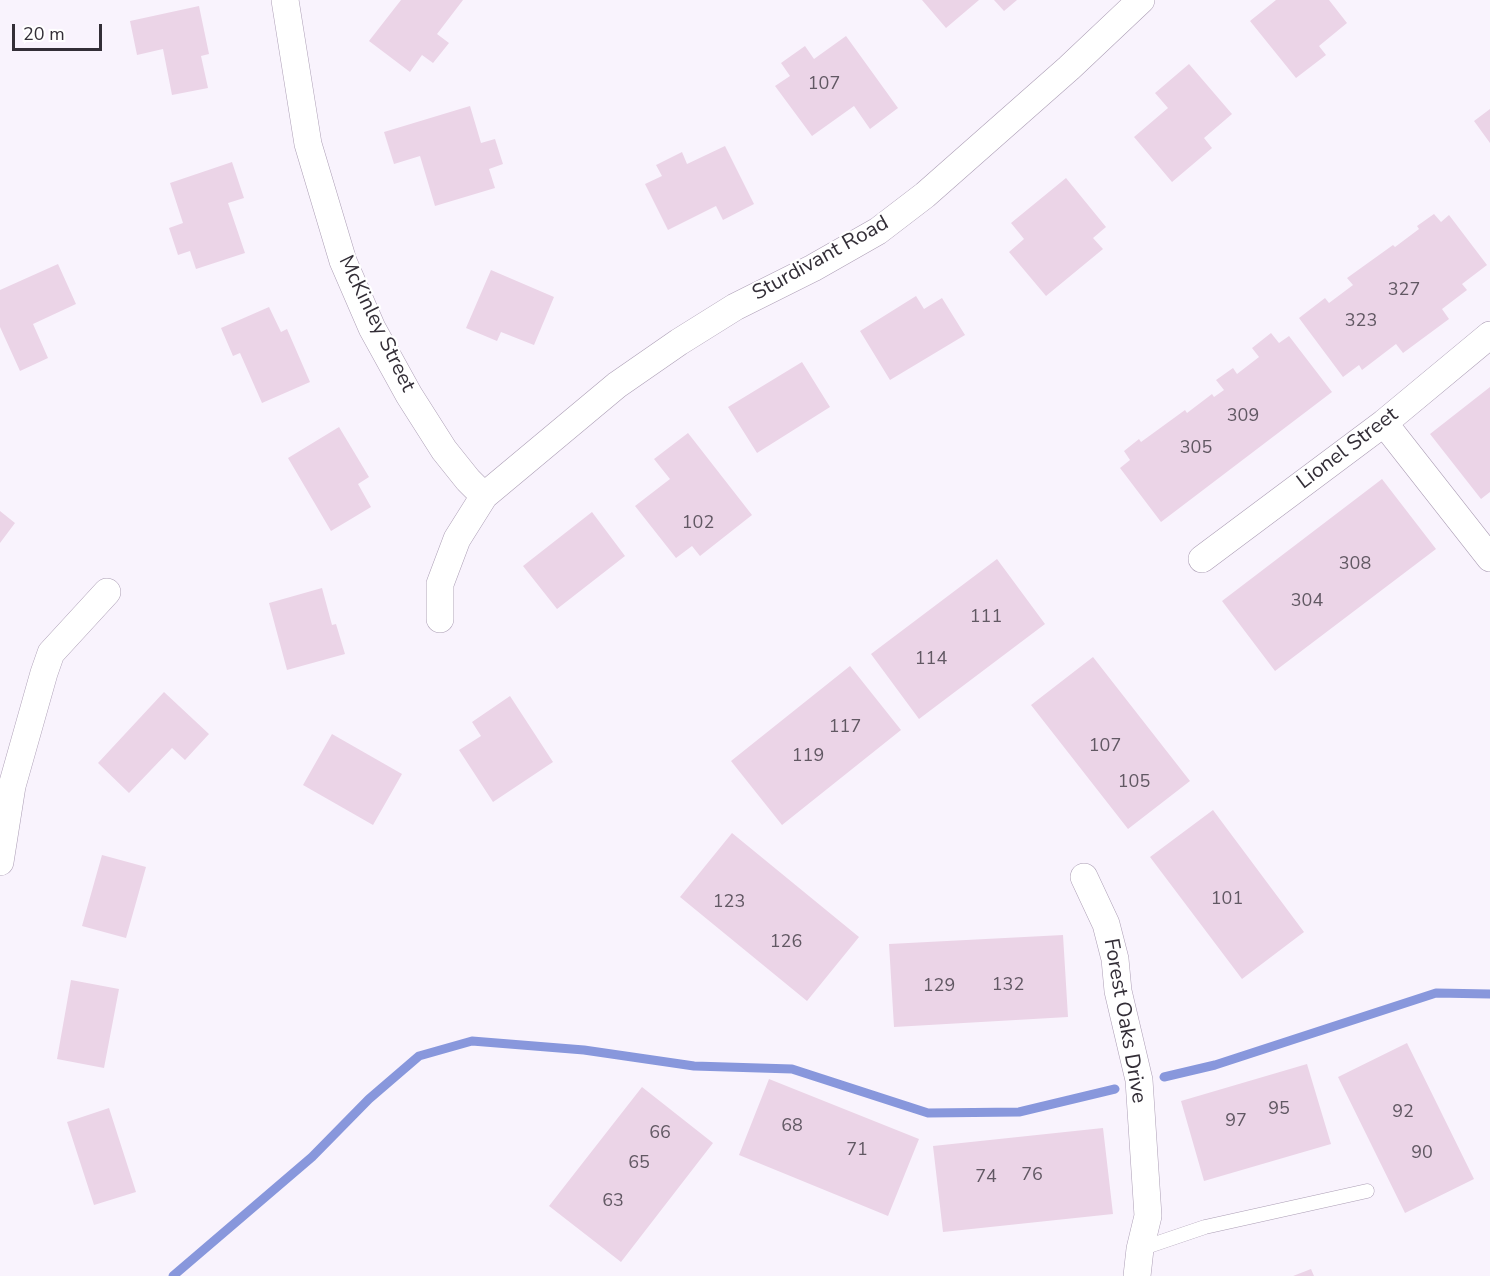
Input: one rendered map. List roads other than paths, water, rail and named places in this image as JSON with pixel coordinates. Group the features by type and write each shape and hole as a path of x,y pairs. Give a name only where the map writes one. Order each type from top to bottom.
{"street":[{"name":"McKinley Street","path":"285,0 308,144 343,261 372,328 409,395 444,450 484,496"},
{"name":"Sturdivant Road","path":"484,496 617,385 680,342 735,307 813,268 878,231 925,195 1069,68 1128,4"},
{"name":"Lionel Street","path":"1202,559 1384,423 1490,335"},
{"path":"1384,423 1490,558"},
{"path":"440,619 440,584 457,538 484,496"},
{"path":"0,862 12,786 51,653 106,592"},
{"name":"Forest Oaks Drive","path":"1084,877 1106,924 1115,959 1118,992 1139,1080 1148,1216 1140,1249 1137,1276"}],"lane":[{"path":"1140,1249 1205,1227 1366,1191"}],"waterway":[{"path":"1164,1077 1215,1065 1436,993 1490,994"},
{"path":"173,1276 312,1157 369,1099 419,1056 472,1041 584,1050 694,1066 792,1069 928,1113 1019,1112 1115,1089"}]}
